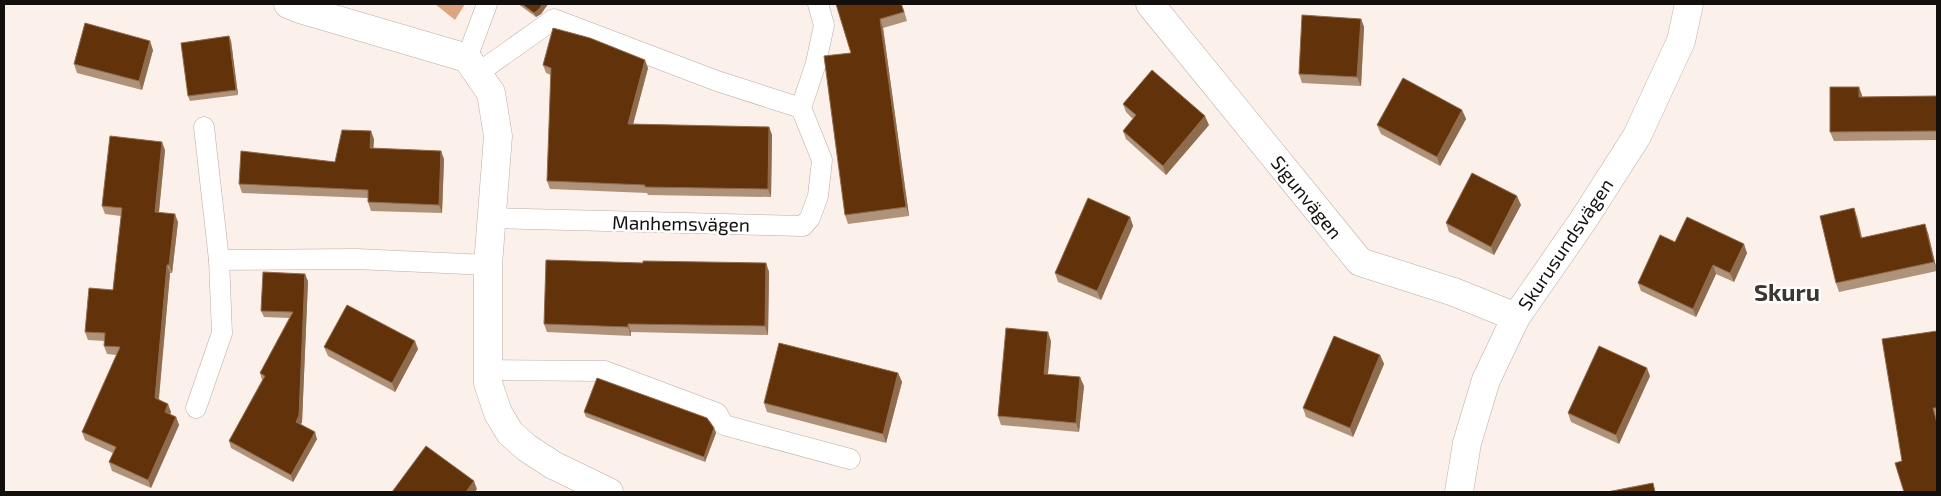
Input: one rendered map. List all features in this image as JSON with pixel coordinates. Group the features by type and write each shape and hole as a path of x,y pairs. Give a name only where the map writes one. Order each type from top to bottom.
{"street":[{"path":"288,4 472,66 491,93 498,136 488,265 488,383 498,413 510,432 527,448 553,466 609,492"},
{"name":"Sigunvägen","path":"1150,4 1360,262 1454,292 1516,317"},
{"name":"Skurusundsvägen","path":"1459,492 1467,443 1486,380 1516,317 1584,219 1637,136 1681,41 1689,4"}],"lane":[{"path":"472,66 487,4"},
{"path":"472,66 554,19 717,80 801,108 816,63 824,25 818,4"},
{"name":"Manhemsvägen","path":"492,218 803,226 810,218 818,196 822,160 801,108"},
{"path":"196,408 222,333 219,260 204,127"},
{"path":"219,260 356,259 488,265"},
{"path":"487,370 605,371 717,413 724,425 850,459"}],"shaded area":[{"path":"435,4 465,4 455,20"}],"building":[{"path":"522,4 543,4 534,13"},
{"path":"836,4 901,4 904,12 880,19 906,207 845,215 824,56 851,53"},
{"path":"1302,15 1361,19 1357,77 1299,74"},
{"path":"85,23 150,41 139,81 74,64"},
{"path":"553,28 590,38 645,60 628,124 769,127 768,189 645,187 645,185 547,181 551,68 543,65"},
{"path":"229,36 236,90 188,96 181,43"},
{"path":"1152,70 1205,116 1163,166 1123,131 1136,115 1123,104"},
{"path":"1403,78 1462,110 1437,157 1377,125"},
{"path":"1830,87 1859,87 1859,97 1937,96 1937,131 1830,132"},
{"path":"342,130 371,131 370,148 441,151 439,205 368,202 368,190 239,184 241,151 335,162"},
{"path":"110,136 162,142 155,212 175,214 169,265 167,265 155,398 168,404 165,412 176,417 148,480 109,462 116,447 82,432 120,347 104,346 105,333 85,332 89,288 113,290 122,208 102,206"},
{"path":"1472,173 1517,196 1491,247 1446,223"},
{"path":"1088,198 1130,217 1097,291 1055,273"},
{"path":"1854,208 1861,238 1925,224 1934,262 1836,283 1820,216"},
{"path":"1687,217 1744,244 1730,273 1713,265 1693,309 1638,283 1660,235 1675,242"},
{"path":"546,260 643,263 643,261 766,263 765,326 628,324 628,327 544,324"},
{"path":"263,272 305,274 299,415 296,422 315,432 291,475 229,441 265,376 260,373 293,312 261,311"},
{"path":"347,305 415,341 392,383 324,347"},
{"path":"1006,328 1048,332 1044,374 1080,377 1076,423 998,416"},
{"path":"1937,331 1937,408 1933,408 1937,423 1937,492 1904,492 1895,463 1902,461 1882,339"},
{"path":"1334,336 1380,355 1350,428 1303,408"},
{"path":"779,343 898,373 883,434 764,403"},
{"path":"1599,346 1647,368 1616,435 1568,413"},
{"path":"597,378 707,418 714,428 704,457 584,412"},
{"path":"426,446 474,481 466,492 392,492"},
{"path":"1653,483 1655,492 1607,492"}],"district":[{"name":"Skuru","path":"1787,291"}]}
